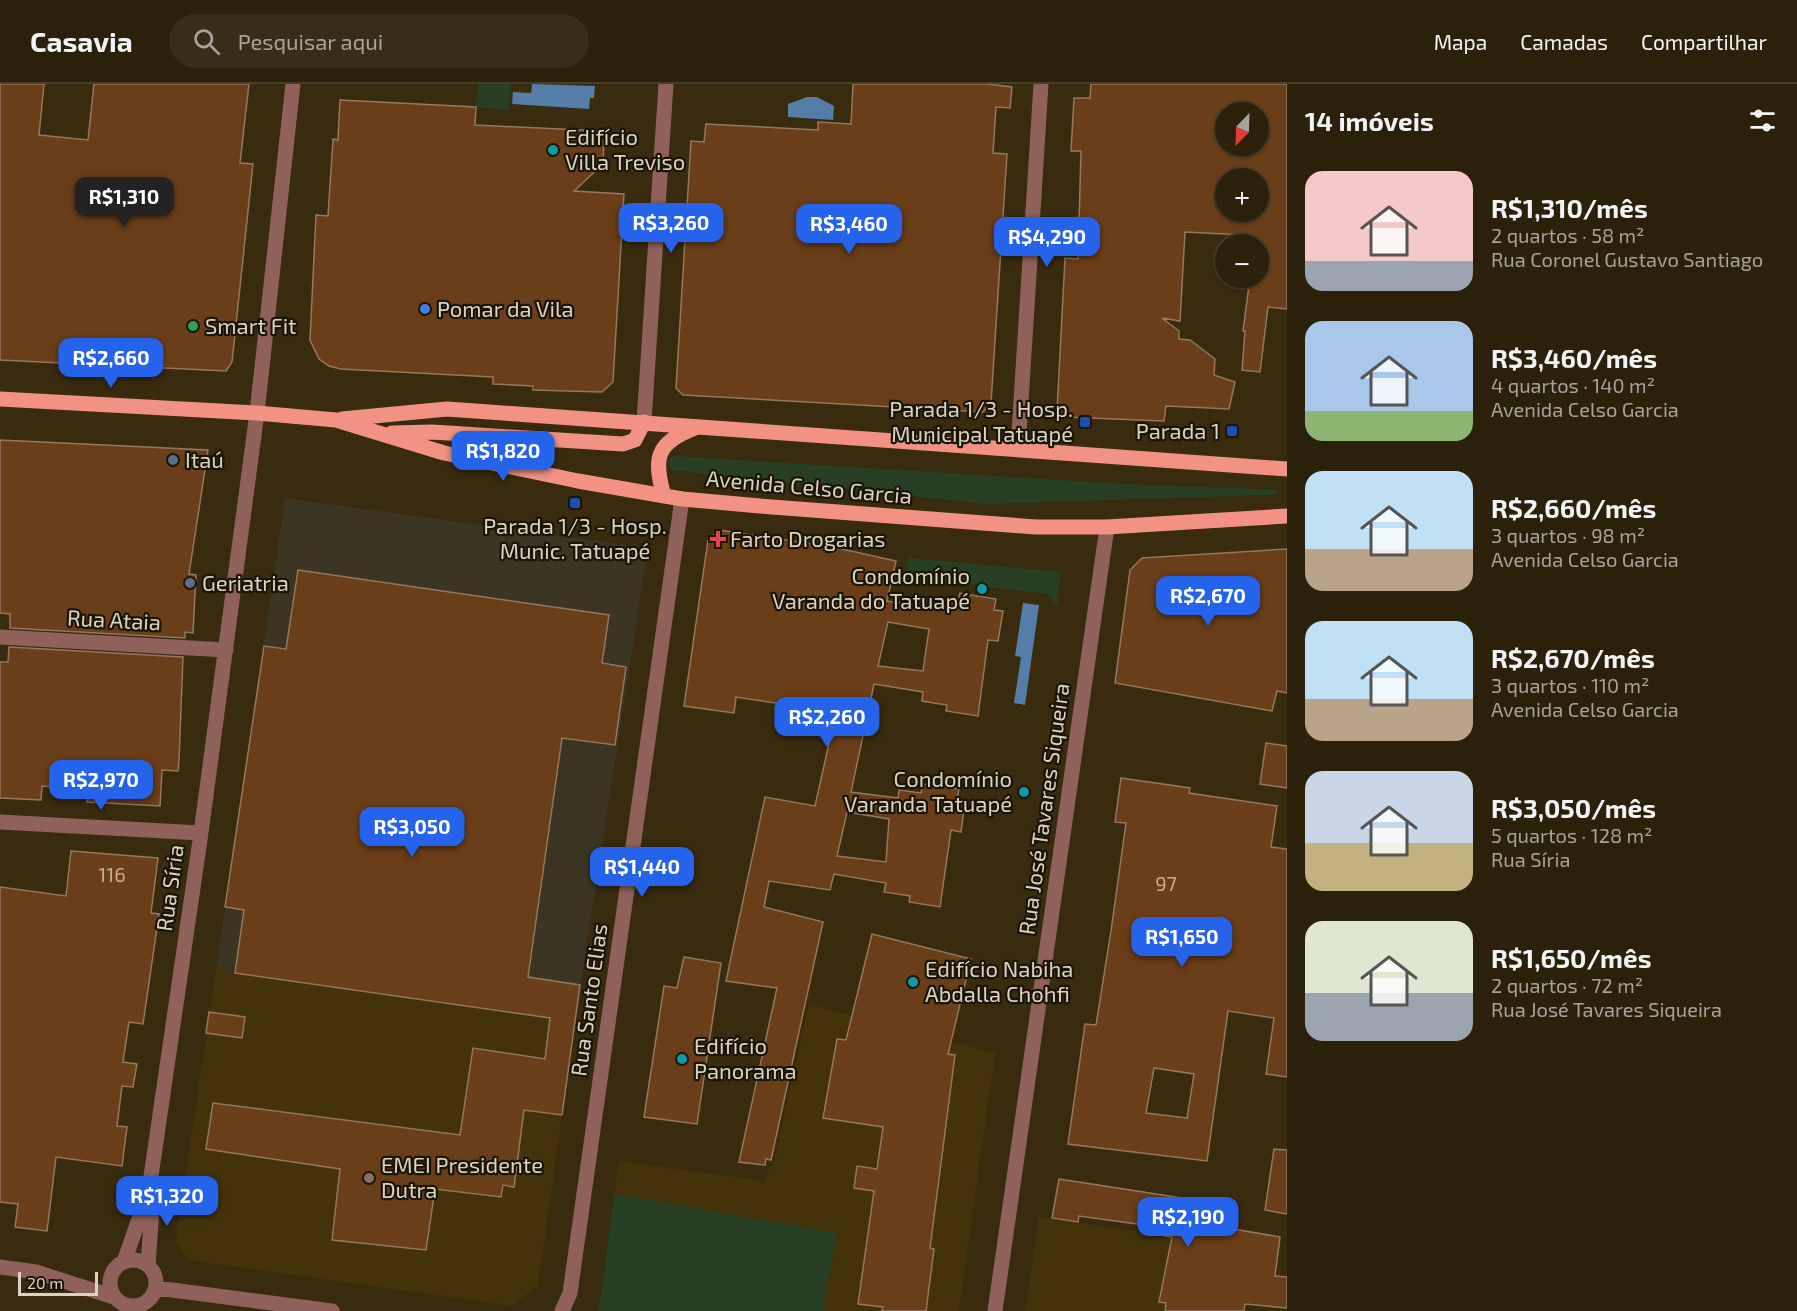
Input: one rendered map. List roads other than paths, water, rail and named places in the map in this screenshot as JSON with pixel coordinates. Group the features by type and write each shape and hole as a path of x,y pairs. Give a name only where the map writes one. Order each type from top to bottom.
{"main road":[{"name":"Avenida Celso Garcia","path":"0,399 257,413 336,420 447,409 1287,469"},
{"name":"Avenida Celso Garcia","path":"336,420 444,453 682,499 1024,526 1107,527 1287,516"},
{"path":"379,434 432,432 622,444 634,440 644,422"},
{"path":"664,496 656,469 661,452 673,436 701,426"}],"street":[{"name":"Rua Síria","path":"124,1262 149,1190 201,833 257,413 293,84"},
{"path":"644,422 666,84"},
{"path":"1018,449 1041,84"},
{"name":"Rua Santo Elias","path":"562,1311 570,1293 682,499"},
{"name":"Rua José Tavares Siqueira","path":"995,1311 1107,527"},
{"name":"Rua Ataia","path":"0,637 226,650"},
{"path":"0,822 201,833"},
{"name":"Rua Síria","path":"148,1265 152,1210 149,1190"},
{"path":"0,1267 36,1272 120,1304 143,1308 157,1288 155,1275 148,1265 137,1260 124,1262 110,1277 110,1284 120,1304"},
{"path":"157,1288 332,1311"},
{"name":"Rua Santo Elias","path":"570,1293 574,1311"}],"water":[{"path":"532,84 595,86 594,98 590,98 589,109 512,104 513,92 531,93"},
{"path":"807,97 817,97 834,106 833,120 788,117 788,104"},
{"path":"1023,603 1039,605 1025,705 1014,703 1021,657 1015,656"}],"place":[{"name":"Edifício Villa Treviso","path":"553,150"},
{"name":"Pomar da Vila","path":"425,309"},
{"name":"Smart Fit","path":"193,326"},
{"name":"Parada 1/3 - Hosp. Municipal Tatuapé","path":"1085,422"},
{"name":"Parada 1","path":"1232,431"},
{"name":"Itaú","path":"173,460"},
{"name":"Parada 1/3 - Hosp. Munic. Tatuapé","path":"575,503"},
{"name":"Farto Drogarias","path":"718,539"},
{"name":"Geriatria","path":"190,583"},
{"name":"Condomínio Varanda do Tatuapé","path":"982,589"},
{"name":"Condomínio Varanda Tatuapé","path":"1024,792"},
{"name":"Edifício Nabiha Abdalla Chohfi","path":"913,982"},
{"name":"Edifício Panorama","path":"682,1059"},
{"name":"EMEI Presidente Dutra","path":"369,1178"}]}
